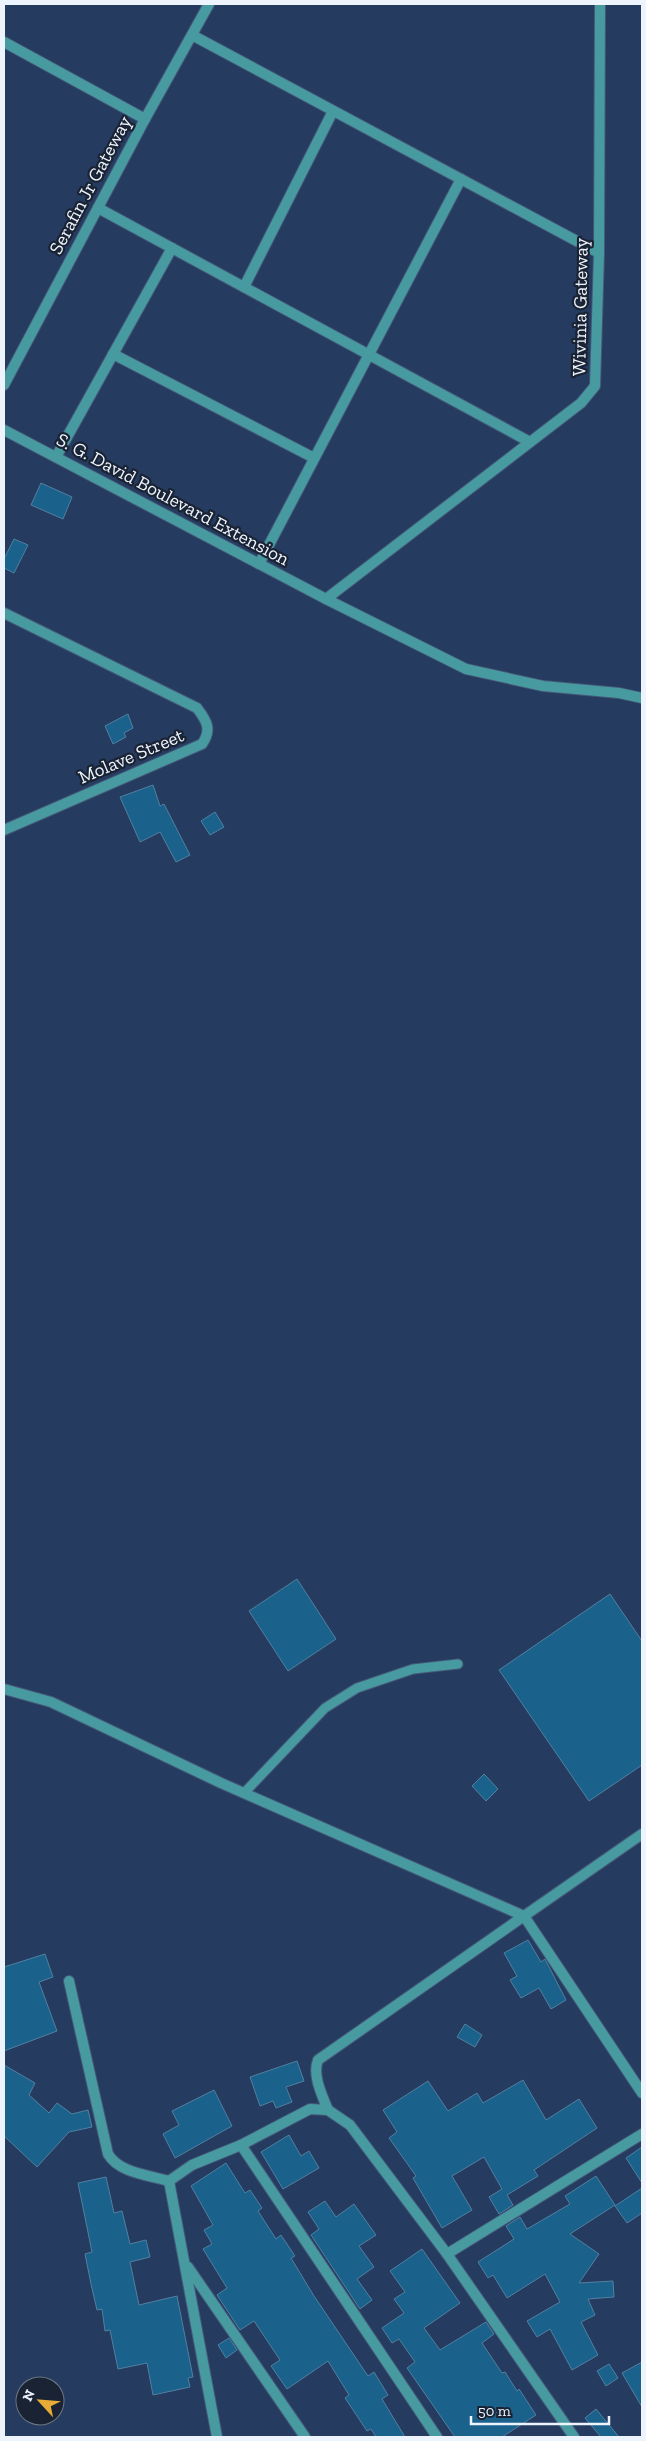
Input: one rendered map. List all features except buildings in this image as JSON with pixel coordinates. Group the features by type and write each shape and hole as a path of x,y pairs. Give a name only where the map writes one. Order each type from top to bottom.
{"street":[{"name":"Serafin Jr Gateway","path":"4,385 145,119 209,4"},
{"name":"Wivinia Gateway","path":"326,599 581,403 596,386 599,253 600,4"},
{"path":"192,35 599,253"},
{"path":"4,42 145,119"},
{"path":"244,287 333,111"},
{"path":"259,564 461,179"},
{"path":"98,208 530,442"},
{"path":"56,457 172,248"},
{"path":"113,354 314,458"},
{"name":"S. G. David Boulevard Extension","path":"4,430 326,599 466,669 544,686 619,693 642,698"},
{"name":"Molave Street","path":"4,613 197,708 206,720 208,729 202,744 4,830"},
{"path":"4,1689 51,1702 244,1793 524,1916 642,2093"},
{"path":"328,2110 318,2082 316,2065 318,2060 642,1834"},
{"path":"69,1981 108,2154 113,2162 121,2167 169,2181"},
{"path":"169,2181 192,2165 240,2145 310,2109 328,2110 350,2125 446,2254 574,2437"},
{"path":"446,2254 642,2134"},
{"path":"240,2145 437,2437"},
{"path":"169,2181 217,2437"},
{"path":"186,2264 305,2437"}],"lane":[{"path":"244,1793 325,1708 357,1688 413,1670 458,1664"}]}
